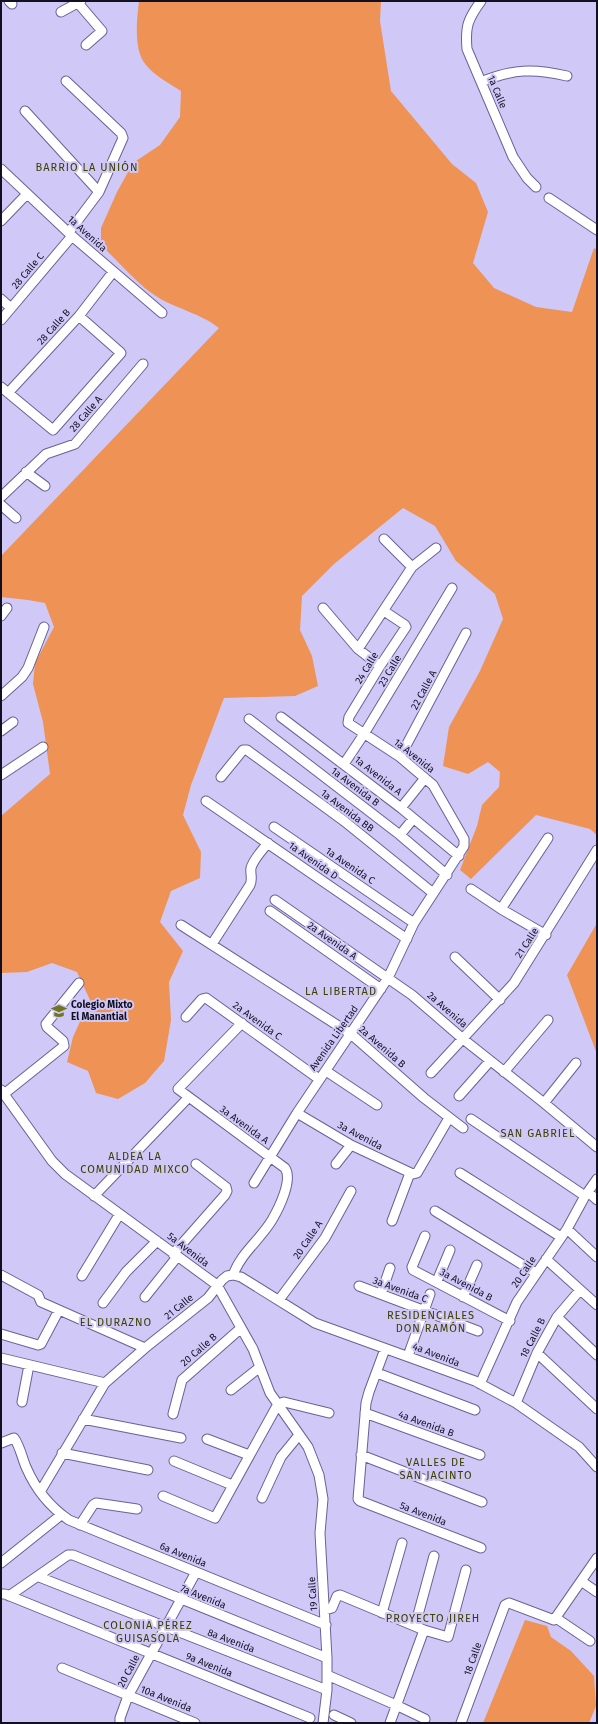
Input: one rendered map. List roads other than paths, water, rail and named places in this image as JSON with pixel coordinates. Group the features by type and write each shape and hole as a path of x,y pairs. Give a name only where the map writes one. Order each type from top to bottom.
{"street":[{"name":"1a Calle","path":"481,1 472,14 466,30 467,49 513,158 527,178 536,187"},
{"path":"61,12 79,2 102,31 86,45"},
{"path":"481,82 500,74 520,70 544,71 567,76"},
{"name":"28 Calle C","path":"1,320 71,234 98,192 123,138 121,134 66,81"},
{"path":"25,112 98,192"},
{"name":"1a Avenida","path":"3,175 162,313"},
{"path":"1,221 26,195"},
{"path":"549,198 597,230"},
{"name":"28 Calle B","path":"4,390 78,316 113,272"},
{"path":"1,299 11,308"},
{"path":"4,390 53,430 121,353 78,316"},
{"name":"28 Calle A","path":"1,497 46,454 75,444 143,364"},
{"path":"26,472 45,486"},
{"path":"1,505 16,518"},
{"path":"384,540 415,564"},
{"path":"358,649 404,578 415,564 436,548"},
{"name":"23 Calle","path":"344,764 364,734 452,588"},
{"path":"1,616 7,608"},
{"path":"323,608 358,649 380,666"},
{"name":"24 Calle","path":"348,720 380,666 406,627 384,611"},
{"path":"1,696 22,677 28,668 44,627"},
{"name":"22 Calle A","path":"400,757 466,633"},
{"name":"1a Avenida A","path":"281,718 401,808 459,856"},
{"name":"1a Avenida B","path":"249,719 400,835 446,875"},
{"name":"1a Avenida","path":"348,720 348,723 400,757 436,788 465,842"},
{"path":"1,731 13,722"},
{"path":"1,776 43,747"},
{"name":"1a Avenida BB","path":"221,777 245,749 344,821 433,893"},
{"path":"401,808 425,778"},
{"name":"1a Avenida D","path":"206,801 407,939"},
{"path":"400,835 413,819"},
{"name":"1a Avenida C","path":"274,827 414,923"},
{"path":"502,909 548,838"},
{"name":"Avenida Libertad","path":"254,1183 319,1079 326,1071 388,978 414,923 459,856 465,842"},
{"path":"212,944 250,885 253,864 268,843"},
{"name":"21 Calle","path":"431,1073 514,984 546,935 597,850"},
{"path":"471,889 546,935"},
{"name":"2a Avenida","path":"275,900 412,995 463,1039 597,1147"},
{"name":"2a Avenida A","path":"270,911 381,989"},
{"name":"2a Avenida B","path":"181,924 351,1034 449,1118 463,1128"},
{"path":"455,957 500,1000"},
{"path":"3,1097 65,1044 46,1026 79,983"},
{"name":"2a Avenida C","path":"186,1017 204,998 242,1023 319,1079"},
{"path":"504,1072 548,1020"},
{"path":"94,1196 188,1098 178,1088 242,1023"},
{"path":"459,1096 490,1061"},
{"path":"544,1103 576,1063"},
{"path":"326,1071 377,1106"},
{"name":"5a Avenida","path":"3,1097 58,1168 119,1215 217,1285 240,1329 253,1349 270,1393 308,1447 315,1465"},
{"name":"3a Avenida A","path":"188,1098 285,1168 287,1171 288,1179 285,1191 272,1220 237,1264 233,1275"},
{"name":"3a Avenida","path":"297,1113 351,1145 413,1173"},
{"path":"392,1221 413,1173 417,1172 449,1118"},
{"path":"471,1119 597,1200"},
{"path":"336,1164 351,1145"},
{"path":"146,1297 175,1255 227,1191 226,1187 196,1164"},
{"path":"460,1173 561,1237"},
{"name":"20 Calle","path":"480,1384 510,1321 517,1302 567,1228 597,1179"},
{"name":"20 Calle A","path":"279,1300 325,1238 351,1191"},
{"path":"435,1211 536,1273"},
{"path":"82,1276 119,1215"},
{"path":"567,1228 597,1257"},
{"name":"3a Avenida B","path":"425,1236 412,1268 463,1297 510,1321"},
{"path":"103,1303 126,1272 157,1241"},
{"path":"437,1281 450,1250"},
{"path":"546,1259 597,1305"},
{"path":"463,1297 477,1265"},
{"path":"380,1294 390,1268"},
{"path":"1,1275 38,1295 41,1302 146,1348"},
{"name":"21 Calle","path":"40,1492 105,1383 208,1298 217,1285 227,1276 233,1275"},
{"name":"4a Avenida","path":"233,1275 241,1277 315,1323 408,1356 480,1384 516,1403 579,1447 597,1467"},
{"name":"3a Avenida C","path":"359,1286 478,1331"},
{"name":"18 Calle B","path":"516,1403 537,1353 557,1318 580,1290"},
{"path":"408,1356 430,1294"},
{"path":"1,1334 38,1345 41,1344 59,1310"},
{"path":"557,1318 597,1355"},
{"name":"20 Calle B","path":"173,1414 182,1380 240,1329"},
{"path":"385,1348 369,1392 365,1413 361,1456 482,1502"},
{"path":"537,1353 597,1409"},
{"path":"1,1358 105,1383"},
{"path":"22,1402 29,1365"},
{"path":"231,1390 260,1368"},
{"path":"377,1373 475,1410"},
{"path":"163,1496 215,1518 278,1404 284,1402 329,1413"},
{"name":"4a Avenida B","path":"365,1413 480,1455"},
{"path":"83,1419 181,1438"},
{"path":"262,1498 281,1457 299,1435"},
{"name":"6a Avenida","path":"1,1444 14,1438 26,1467 40,1492 61,1515 80,1525 326,1625"},
{"path":"207,1439 249,1455"},
{"path":"62,1453 148,1470"},
{"name":"5a Avenida","path":"361,1456 358,1499 360,1501 481,1548"},
{"path":"174,1461 232,1485"},
{"name":"19 Calle","path":"315,1465 321,1483 323,1499 320,1533 327,1658 327,1690 323,1723"},
{"path":"80,1525 96,1502 137,1509"},
{"path":"1,1563 61,1515"},
{"path":"382,1613 402,1543"},
{"name":"7a Avenida","path":"39,1577 70,1554 327,1658"},
{"path":"415,1626 434,1556"},
{"path":"590,1641 555,1619 597,1558"},
{"path":"325,1610 332,1608 337,1596 340,1595 446,1638 448,1637 466,1570"},
{"name":"20 Calle","path":"120,1721 128,1696 196,1572"},
{"path":"4,1593 39,1577"},
{"name":"8a Avenida","path":"39,1577 327,1690"},
{"path":"581,1581 597,1592"},
{"name":"9a Avenida","path":"4,1593 310,1718"},
{"name":"18 Calle","path":"461,1723 505,1605 507,1603 555,1619"},
{"path":"390,1723 424,1630"},
{"name":"10a Avenida","path":"62,1668 195,1723"},
{"path":"327,1675 425,1719"},
{"path":"334,1715 351,1723"}],"place":[{"name":"Colegio Mixto El Manantial","path":"59,1011"}],"district":[{"name":"BARRIO LA UNIÓN","path":"87,167"},
{"name":"LA LIBERTAD","path":"341,991"},
{"name":"SAN GABRIEL","path":"538,1133"},
{"name":"ALDEA LA COMUNIDAD MIXCO","path":"135,1162"},
{"name":"RESIDENCIALES DON RAMÓN","path":"431,1321"},
{"name":"EL DURAZNO","path":"116,1322"},
{"name":"VALLES DE SAN JACINTO","path":"436,1468"},
{"name":"PROYECTO JIREH","path":"433,1618"},
{"name":"COLONIA PÉREZ GUISASOLA","path":"148,1631"}]}
